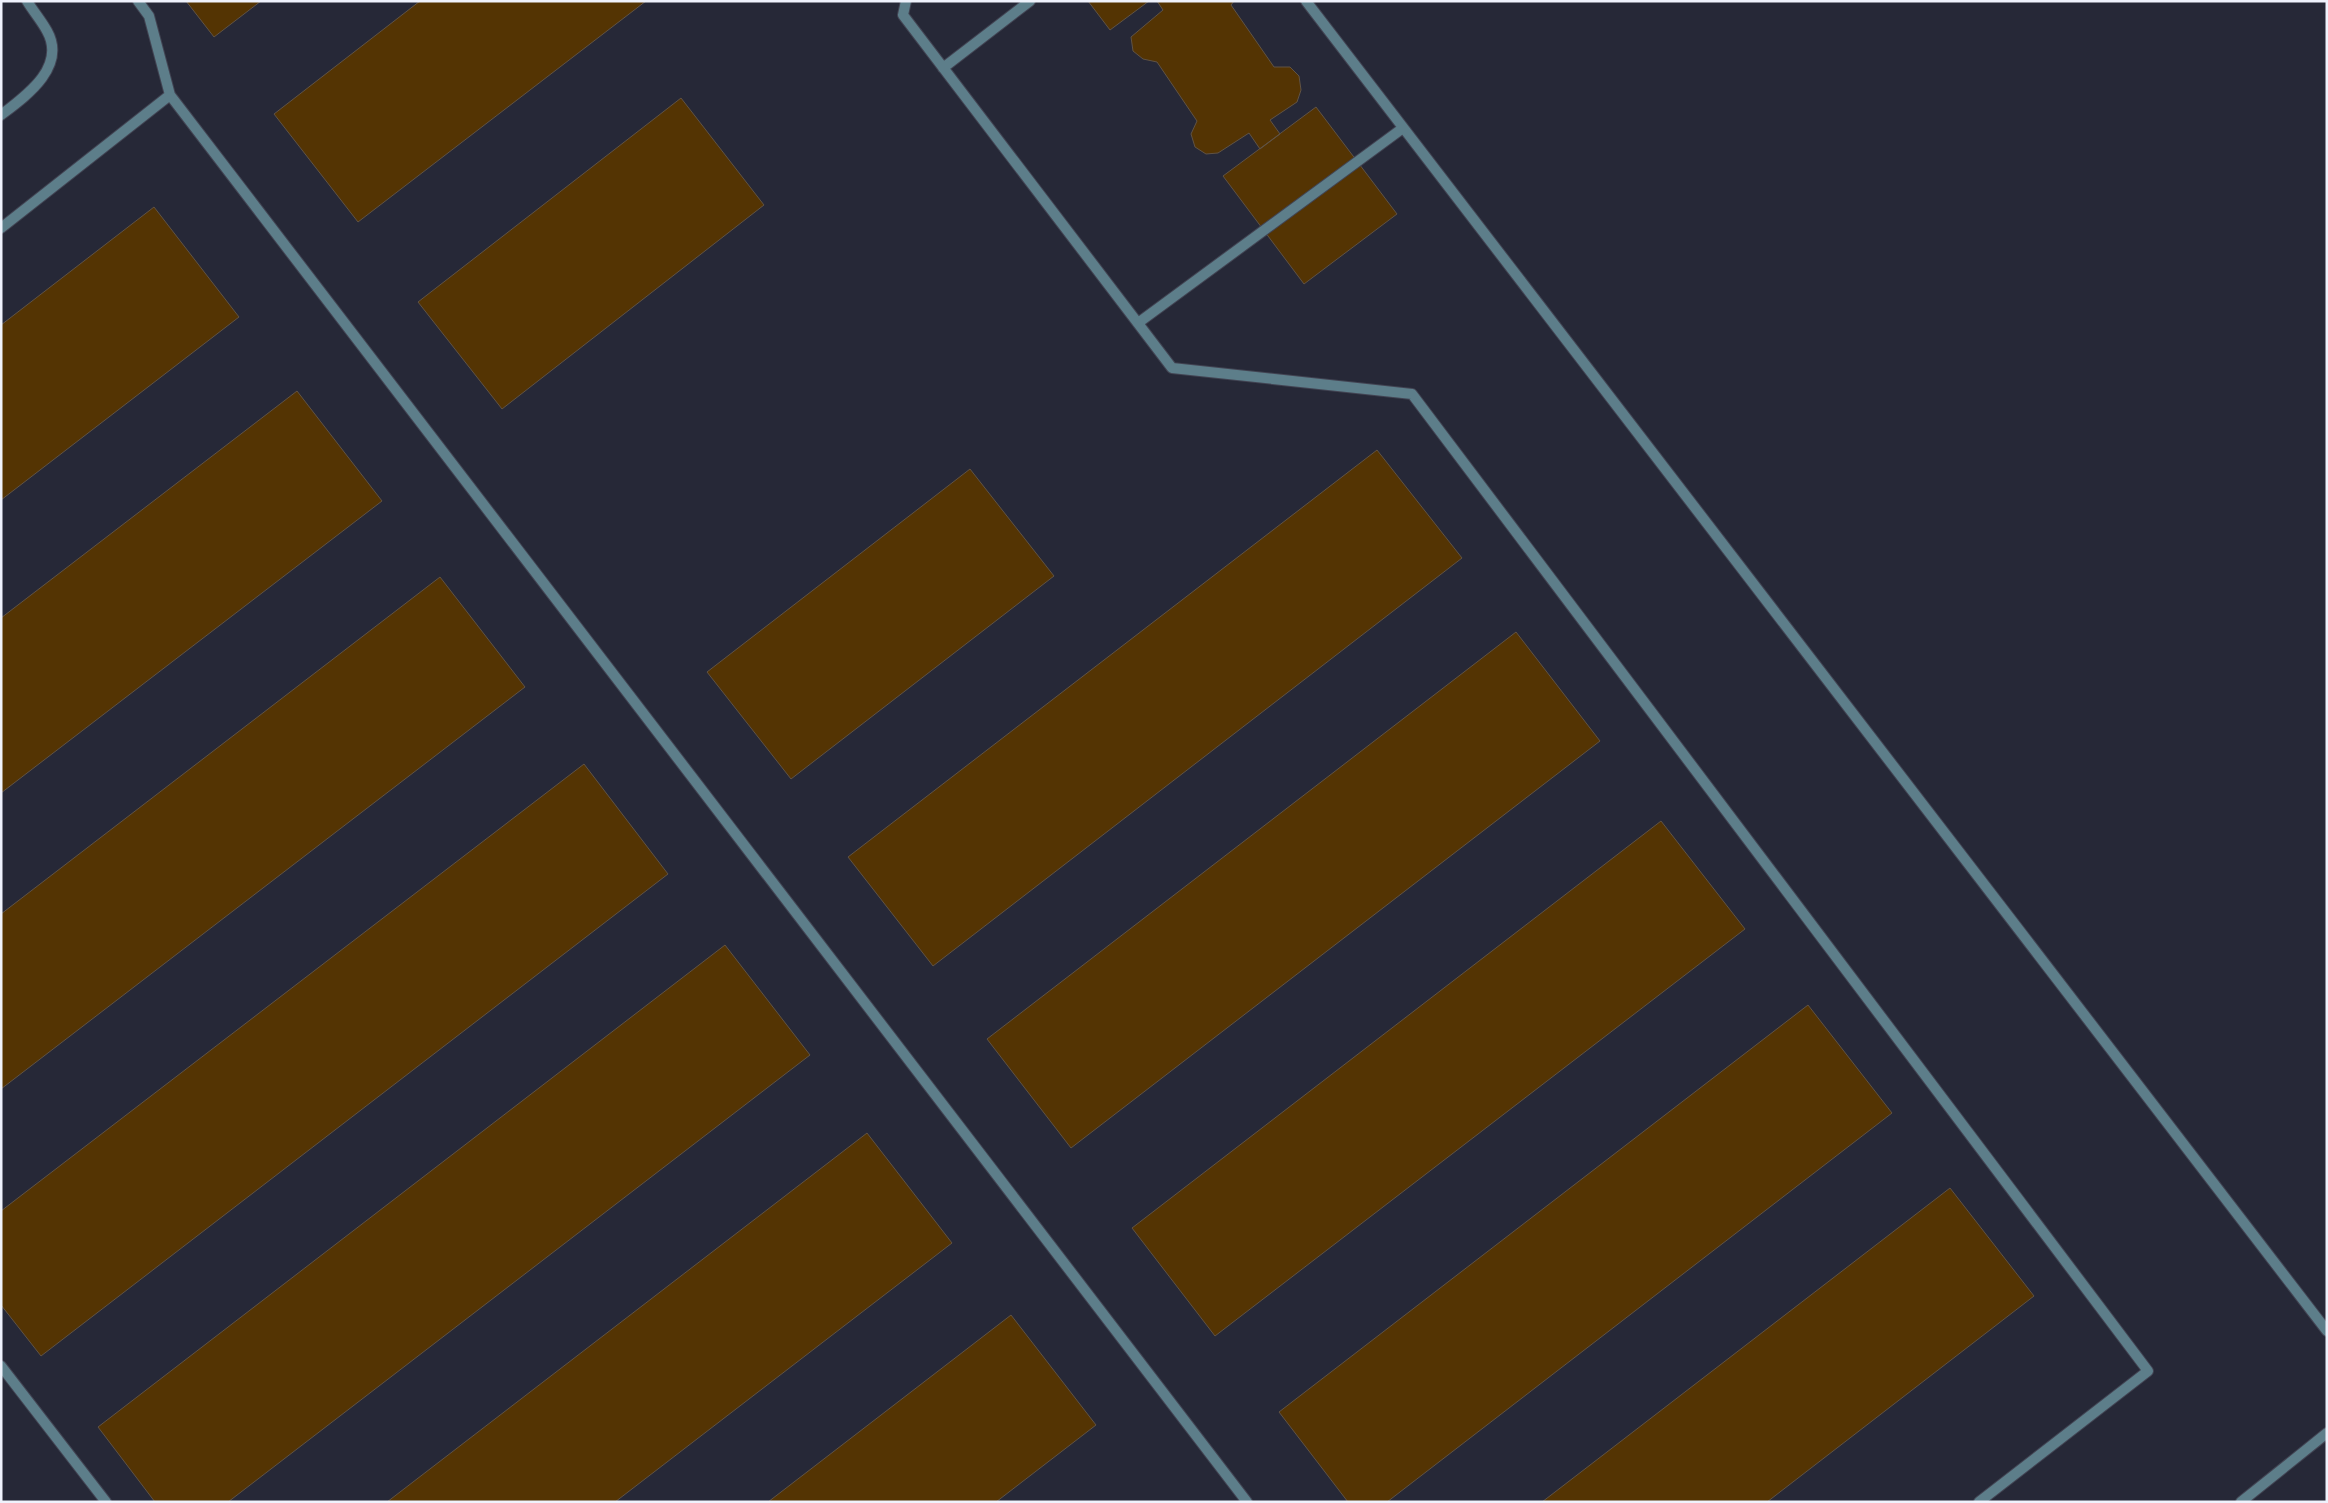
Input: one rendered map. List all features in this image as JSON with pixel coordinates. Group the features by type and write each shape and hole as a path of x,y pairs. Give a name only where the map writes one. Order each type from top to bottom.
{"lane":[{"path":"1,116 34,90 52,59 48,32 27,1"},
{"path":"138,1 150,16 170,95 1247,1502"},
{"path":"906,1 902,15 1172,368 1412,394 2148,1371 1979,1502"},
{"path":"943,68 1030,1"},
{"path":"1306,1 2327,1331"},
{"path":"1,228 170,95"},
{"path":"1138,323 1403,128"},
{"path":"1,1366 106,1502"},
{"path":"2241,1502 2327,1433"}],"building":[{"path":"186,1 261,1 214,37"},
{"path":"420,1 646,1 358,222 274,114"},
{"path":"1088,1 1149,1 1110,30"},
{"path":"1157,1 1234,1 1231,5 1274,67 1290,67 1299,76 1301,90 1297,102 1270,120 1280,134 1260,149 1249,133 1218,153 1206,154 1195,147 1191,134 1197,121 1157,62 1143,59 1133,51 1131,37 1163,10"},
{"path":"681,98 764,205 502,409 418,302"},
{"path":"1316,107 1397,214 1304,284 1223,176"},
{"path":"154,207 239,317 1,500 1,325"},
{"path":"297,391 382,501 1,793 1,618"},
{"path":"1377,450 1462,558 933,966 848,857"},
{"path":"970,469 1054,576 791,779 707,672"},
{"path":"440,577 525,687 1,1089 1,914"},
{"path":"1516,632 1600,741 1071,1148 987,1039"},
{"path":"584,764 668,874 41,1356 1,1305 1,1211"},
{"path":"1661,821 1745,929 1215,1336 1132,1228"},
{"path":"725,945 810,1055 228,1502 155,1502 98,1427"},
{"path":"1808,1005 1892,1113 1387,1502 1348,1502 1279,1412"},
{"path":"867,1133 952,1243 615,1502 387,1502"},
{"path":"1950,1188 2034,1296 1767,1502 1542,1502"},
{"path":"1011,1315 1096,1425 996,1502 768,1502"}]}
